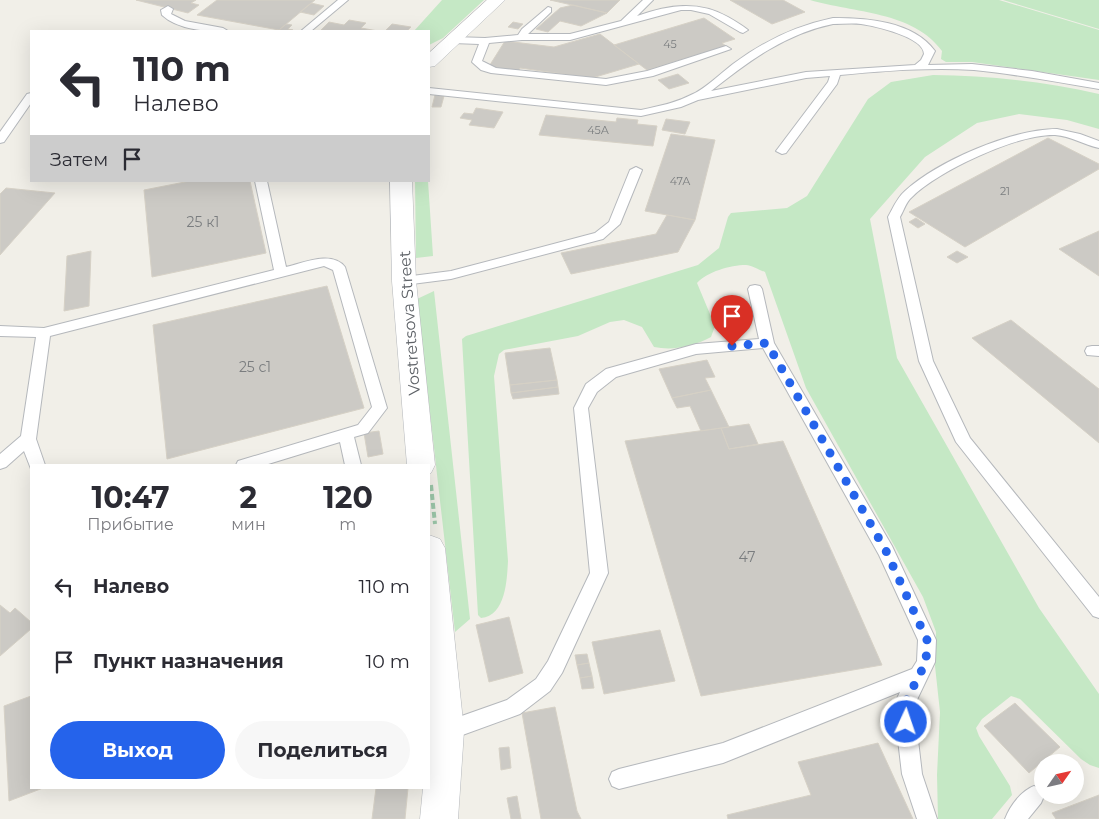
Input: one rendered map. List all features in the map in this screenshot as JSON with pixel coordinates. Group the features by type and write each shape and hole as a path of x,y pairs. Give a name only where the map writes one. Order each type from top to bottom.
{"street":[{"path":"430,61 497,0"},
{"name":"Vostretsova Street","path":"401,182 404,281 425,464"},
{"path":"432,536 446,732 439,819"}],"lane":[{"path":"307,30 343,0"},
{"path":"624,23 648,0"},
{"path":"453,40 485,41 522,37 570,37 672,8 686,6 712,12 743,30"},
{"path":"168,8 166,10 167,15 177,21 218,30"},
{"path":"522,37 525,31 548,10"},
{"path":"430,91 640,113 678,105 695,97 760,49 785,35 823,21 839,19 874,22 924,42 930,51 929,57 918,67"},
{"path":"485,41 477,62 486,68 495,71 593,81 636,78 726,49"},
{"path":"695,97 832,72 918,67 982,68 1032,74 1099,86"},
{"path":"782,151 833,82 835,76 832,72"},
{"path":"0,140 30,97"},
{"path":"1099,145 1088,139 1053,132 1029,136 988,148 941,172 907,195 894,217 926,361 964,442 1099,610"},
{"path":"404,281 451,275 599,236 614,224 636,170"},
{"path":"261,182 281,272"},
{"path":"0,331 44,332 326,262 339,267 380,408 363,429 247,464"},
{"path":"755,289 767,343 886,551 927,640 926,662 904,705 912,774 927,819"},
{"path":"37,464 28,439 44,332"},
{"path":"446,732 513,707 543,685 555,667 599,573 581,408 591,388 611,373 696,350 767,343"},
{"path":"346,434 353,464"},
{"path":"0,463 28,439"},
{"path":"620,779 724,753 918,676"},
{"path":"1015,819 1034,796"}],"path":[{"path":"430,514 432,536"}],"green space":[{"path":"442,0 484,0 443,38 430,44 430,30 415,30"},
{"path":"810,0 999,0 1099,30 1099,80 972,62 946,62 941,59 942,51 930,38 915,28 882,15"},
{"path":"1003,0 1099,0 1099,29"},
{"path":"933,75 975,77 1016,80 1099,94 1099,129 1067,120 1019,114 977,123 925,157 870,219 897,358 1039,608 1099,694 1099,768 1084,761 1084,754 1076,754 1020,699 1011,696 982,719 976,728 979,736 1010,786 1012,795 992,819 938,819 937,775 940,712 935,666 936,632 923,597 806,388 765,272 753,267 740,265 726,268 713,272 697,283 715,326 711,337 698,343 676,348 654,347 642,327 624,320 610,322 578,336 504,350 499,354 494,376 508,569 504,596 496,611 489,616 481,618 478,615 462,339 466,336 698,265 719,248 728,217 731,213 787,208 807,196 868,99 891,82"},
{"path":"415,182 428,182 433,256 416,258"},
{"path":"434,291 470,619 455,632 417,299"}],"building":[{"path":"136,0 196,0 191,3 199,5 188,13"},
{"path":"217,0 315,0 279,30 197,15"},
{"path":"550,0 620,0 607,13"},
{"path":"730,0 783,0 805,12 772,24"},
{"path":"311,3 324,6 314,15 300,12"},
{"path":"573,5 607,13 581,26 560,21 548,32 536,29 560,8"},
{"path":"704,18 735,39 722,43 726,46 647,70 614,45"},
{"path":"349,20 366,23 361,28 372,30 321,30 329,22 344,25"},
{"path":"513,22 523,24 518,29 508,27"},
{"path":"286,24 292,25 288,29 293,30 279,30"},
{"path":"392,24 411,27 408,30 386,30"},
{"path":"600,34 639,64 592,78 520,68 518,72 488,68 505,41 554,47"},
{"path":"678,74 689,83 669,89 658,80"},
{"path":"435,95 444,96 441,107 432,107"},
{"path":"476,108 503,112 494,128 469,125 472,120 460,118 464,113 473,114"},
{"path":"546,115 616,122 617,118 638,120 637,124 657,126 653,146 539,135"},
{"path":"666,119 690,122 685,134 662,130"},
{"path":"671,134 715,140 695,220 645,211"},
{"path":"1048,138 1099,164 1099,169 965,247 909,212"},
{"path":"185,182 250,182 266,253 152,277 144,190"},
{"path":"6,188 55,193 0,255 0,194"},
{"path":"667,215 695,220 678,252 571,274 561,253 656,234"},
{"path":"916,218 925,224 918,228 909,222"},
{"path":"1099,231 1099,276 1059,249"},
{"path":"91,251 89,306 64,311 67,256"},
{"path":"957,251 968,257 957,263 947,257"},
{"path":"327,286 364,408 167,459 153,325"},
{"path":"1011,320 1099,389 1099,443 972,338"},
{"path":"550,348 557,380 510,385 505,353"},
{"path":"707,360 715,377 705,378 711,390 672,398 659,369"},
{"path":"557,380 558,387 511,393 510,385"},
{"path":"558,387 559,394 513,399 511,393"},
{"path":"711,390 729,427 701,431 690,406 677,408 672,398"},
{"path":"749,424 758,444 729,449 721,428"},
{"path":"721,428 729,449 783,441 882,665 701,696 625,441"},
{"path":"379,431 383,454 368,457 364,433"},
{"path":"0,605 10,613 15,608 30,621 30,630 0,656"},
{"path":"509,617 523,673 489,682 476,625"},
{"path":"660,630 675,681 604,694 592,642"},
{"path":"587,654 589,663 577,665 575,655"},
{"path":"589,663 592,676 580,678 577,665"},
{"path":"592,676 594,688 582,689 580,678"},
{"path":"30,696 30,789 40,789 9,801 4,706"},
{"path":"1015,703 1060,747 1052,754 1034,754 1034,769 1029,773 984,726"},
{"path":"555,707 577,811 581,819 541,819 522,713"},
{"path":"878,743 913,819 728,819 727,815 811,795 798,762"},
{"path":"509,747 511,768 501,770 499,748"},
{"path":"376,789 408,789 405,819 372,819"},
{"path":"1099,795 1099,819 1056,819 1052,813 1076,804 1084,804 1084,801"},
{"path":"517,796 521,819 511,819 507,798"}],"route":[{"path":"732,346 767,343 808,411 886,551 927,640 926,662 904,705 906,722"}]}
